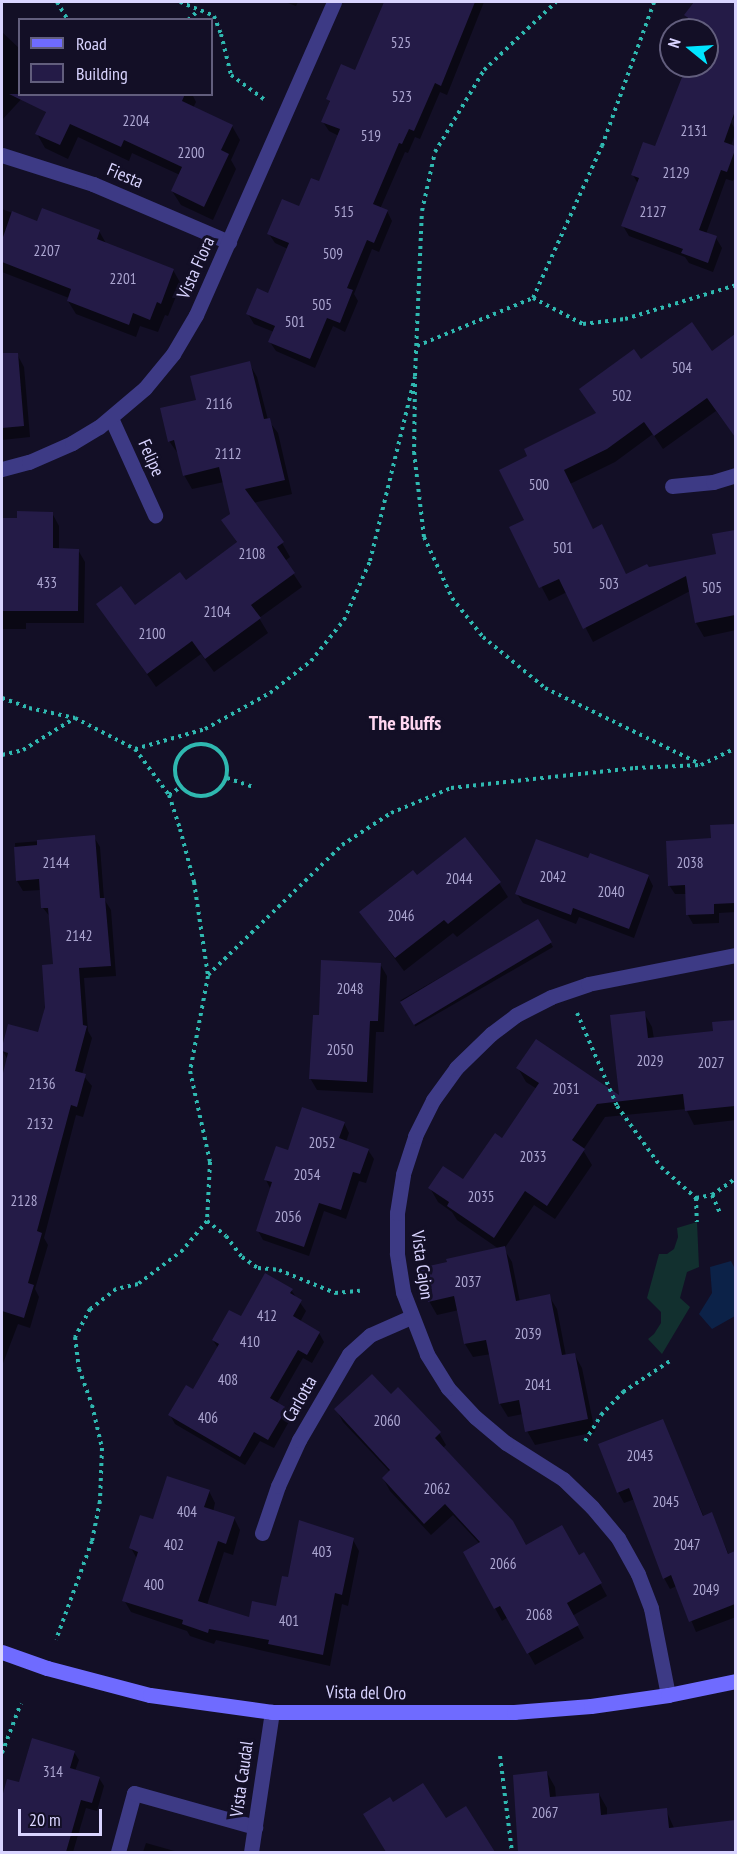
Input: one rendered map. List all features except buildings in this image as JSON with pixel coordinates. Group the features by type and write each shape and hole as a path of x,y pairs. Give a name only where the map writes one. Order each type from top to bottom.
{"street":[{"name":"Vista Flora","path":"2,469 29,462 72,443 111,418 144,388 173,354 196,315 334,2"},
{"name":"Fiesta","path":"2,155 93,184 229,242"},
{"name":"Felipe","path":"111,418 156,515"},
{"path":"672,486 713,482 735,475"},
{"name":"Vista Cajon","path":"668,1695 651,1608 638,1574 618,1538 592,1507 562,1479 506,1443 475,1417 448,1388 438,1371 411,1317 397,1252 397,1213 403,1173 415,1136 433,1100 456,1068 484,1040 507,1022 551,997 588,984 735,955"},
{"name":"Carlotta","path":"262,1533 278,1486 299,1440 349,1354 370,1335 411,1317"},
{"name":"Vista del Oro","path":"2,1652 47,1668 150,1695 272,1712 514,1712 591,1706 668,1695 735,1681"},
{"name":"Vista Caudal","path":"251,1852 272,1712"},
{"path":"118,1852 134,1793 255,1827"}],"path":[{"path":"57,2 67,18"},
{"path":"180,2 214,16 231,75 265,100"},
{"path":"556,2 484,70 435,152 422,211 415,376 414,452 424,537 452,598 483,637 545,688 701,765"},
{"path":"417,346 533,298 602,147 654,2"},
{"path":"190,18 198,11"},
{"path":"533,298 583,324 625,319 735,285"},
{"path":"135,749 205,729 270,693 311,661 344,620 370,561 415,376"},
{"path":"2,698 29,708 75,718 135,749 169,795 194,882 208,976 190,1071 210,1162 207,1221 183,1250 138,1284 116,1289 90,1309 75,1336 80,1369 92,1405 102,1448 100,1501 92,1541 56,1640"},
{"path":"2,755 23,750 75,718"},
{"path":"193,733 197,744"},
{"path":"197,744 214,746 227,760 227,778 217,792 209,795 193,795 181,788 176,777 176,761 188,747 197,744"},
{"path":"208,976 342,845 391,813 451,788 634,768 701,765 735,748"},
{"path":"227,778 253,787"},
{"path":"169,795 181,788"},
{"path":"577,1013 616,1106 661,1167 696,1198 697,1222"},
{"path":"696,1198 711,1195 735,1178"},
{"path":"711,1195 721,1215"},
{"path":"207,1221 226,1236 242,1257 258,1268 279,1270 335,1293 360,1291"},
{"path":"585,1441 601,1415 623,1392 670,1360"},
{"path":"2,1753 21,1703"},
{"path":"500,1756 512,1852"}],"green space":[{"path":"697,1222 699,1267 687,1272 680,1298 690,1307 662,1354 648,1339 661,1323 661,1312 647,1298 659,1254 667,1254 674,1249 678,1237 677,1228"}],"water":[{"path":"731,1261 735,1269 735,1316 712,1329 699,1314 712,1293 710,1267"}],"district":[{"name":"The Bluffs","path":"405,723"}]}
